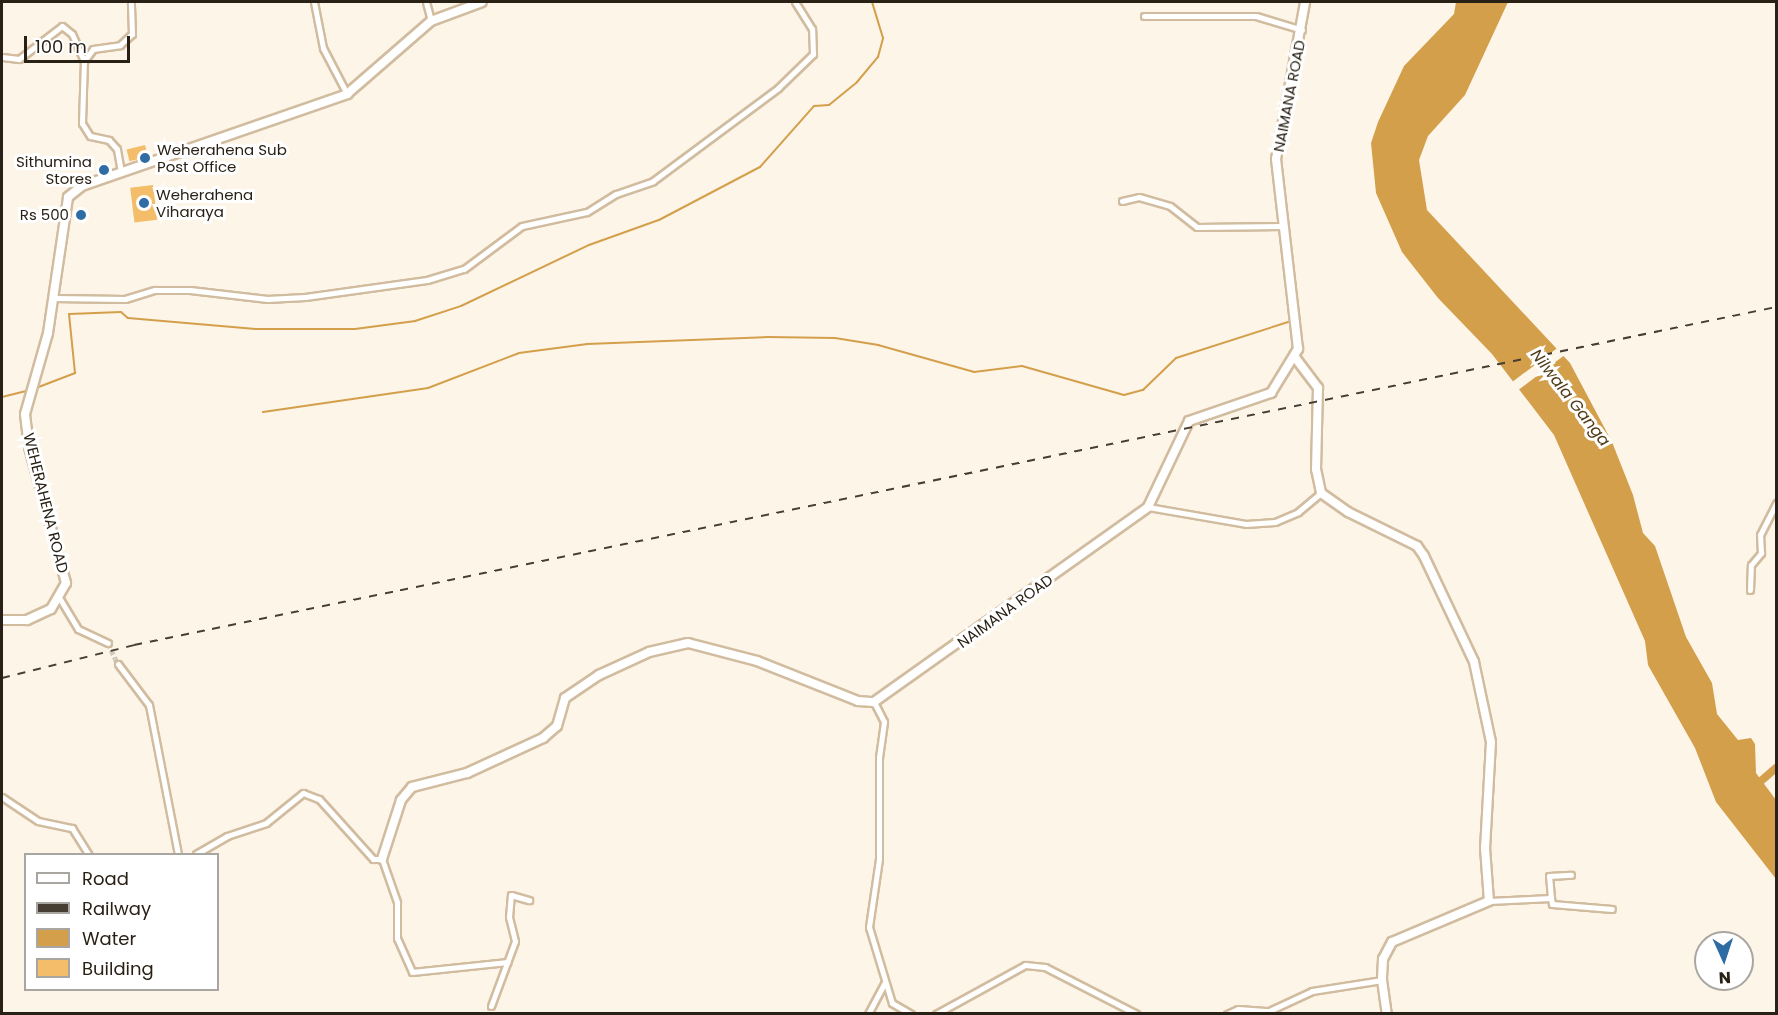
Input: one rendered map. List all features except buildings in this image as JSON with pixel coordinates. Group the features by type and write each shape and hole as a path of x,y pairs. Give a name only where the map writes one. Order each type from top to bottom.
{"main road":[{"name":"WEHERAHENA ROAD","path":"60,599 66,583 29,447 25,414 53,298 68,197 82,186 347,94 432,21 478,2"},
{"name":"NAIMANA ROAD","path":"874,702 955,647 1148,507 1189,421 1271,393 1294,356 1298,349 1276,159 1302,30 1305,2"},
{"path":"1294,356 1318,388 1316,469 1321,493 1348,512 1417,546 1478,672 1491,742 1485,844 1489,901 1392,942 1383,959 1382,980 1387,1014"},
{"path":"2,620 27,620 51,609 60,599"},
{"path":"382,859 401,800 412,787 467,773 543,738 557,726 565,698 599,675 675,643 757,661 858,701 874,702"}],"street":[{"path":"84,61 93,49 120,45 132,34 131,2"},
{"path":"314,2 323,48 347,94"},
{"path":"426,2 432,21"},
{"path":"53,298 125,299 154,290 190,290 267,299 305,297 427,280 464,269 522,226 587,212 616,194 653,181 778,88 813,54 812,29 795,2"},
{"path":"1144,16 1256,16 1302,30"},
{"path":"2,57 19,59 62,26 72,34 84,61 82,123 90,136 109,140 117,149 121,172"},
{"path":"1122,201 1139,197 1170,206 1197,227 1282,226"},
{"path":"1148,507 1246,524 1275,522 1298,512 1321,493"},
{"path":"1750,590 1751,565 1761,553 1760,535 1776,503"},
{"path":"60,599 78,629 108,643"},
{"path":"118,664 149,705 178,853"},
{"path":"874,702 884,722 879,757 879,859 869,927 883,963 884,984 892,1003 911,1014"},
{"path":"199,853 227,836 266,823 303,793 319,799 373,859 382,859 397,902 397,938 412,972 507,962"},
{"path":"2,797 38,821 72,828 87,853"},
{"path":"1571,875 1549,876 1552,904 1612,909"},
{"path":"490,1006 515,941 509,917 511,895 529,900"},
{"path":"1489,901 1551,898"},
{"path":"936,1014 1025,965 1044,967 1137,1014"},
{"path":"1227,1014 1238,1009 1269,1011 1312,991 1382,980"},
{"path":"868,1014 884,984"}],"water":[{"name":"Nilwala Ganga","path":"1456,2 1508,2 1465,95 1428,136 1419,160 1427,210 1570,363 1612,442 1633,495 1643,533 1655,546 1686,637 1712,683 1717,714 1738,740 1751,738 1755,744 1756,773 1776,800 1776,879 1716,802 1695,748 1648,665 1645,641 1554,435 1492,354 1438,298 1402,252 1376,193 1371,143 1378,122 1404,66 1454,14"}],"pier":[{"path":"1560,346 1566,354 1511,396 1505,388"}],"waterway":[{"path":"36,388 75,373 69,314 121,312 128,318 256,329 355,329 415,321 461,306 589,245 659,220 760,167 814,106 829,105 857,82 878,57 883,38 872,2"},
{"path":"263,412 428,388 519,353 587,344 768,337 835,338 878,345 974,372 1022,366 1124,395 1143,390 1176,358 1291,321"},
{"path":"2,397 30,390"},
{"path":"1754,787 1776,768"}],"tunnel":[{"path":"108,643 118,664"}],"railway":[{"path":"2,678 134,645 1776,307"}],"place":[{"name":"Weherahena Sub Post Office","path":"145,158"},
{"name":"Sithumina Stores","path":"104,170"},
{"name":"Weherahena Viharaya","path":"144,203"},
{"name":"Rs 500","path":"81,215"}]}
